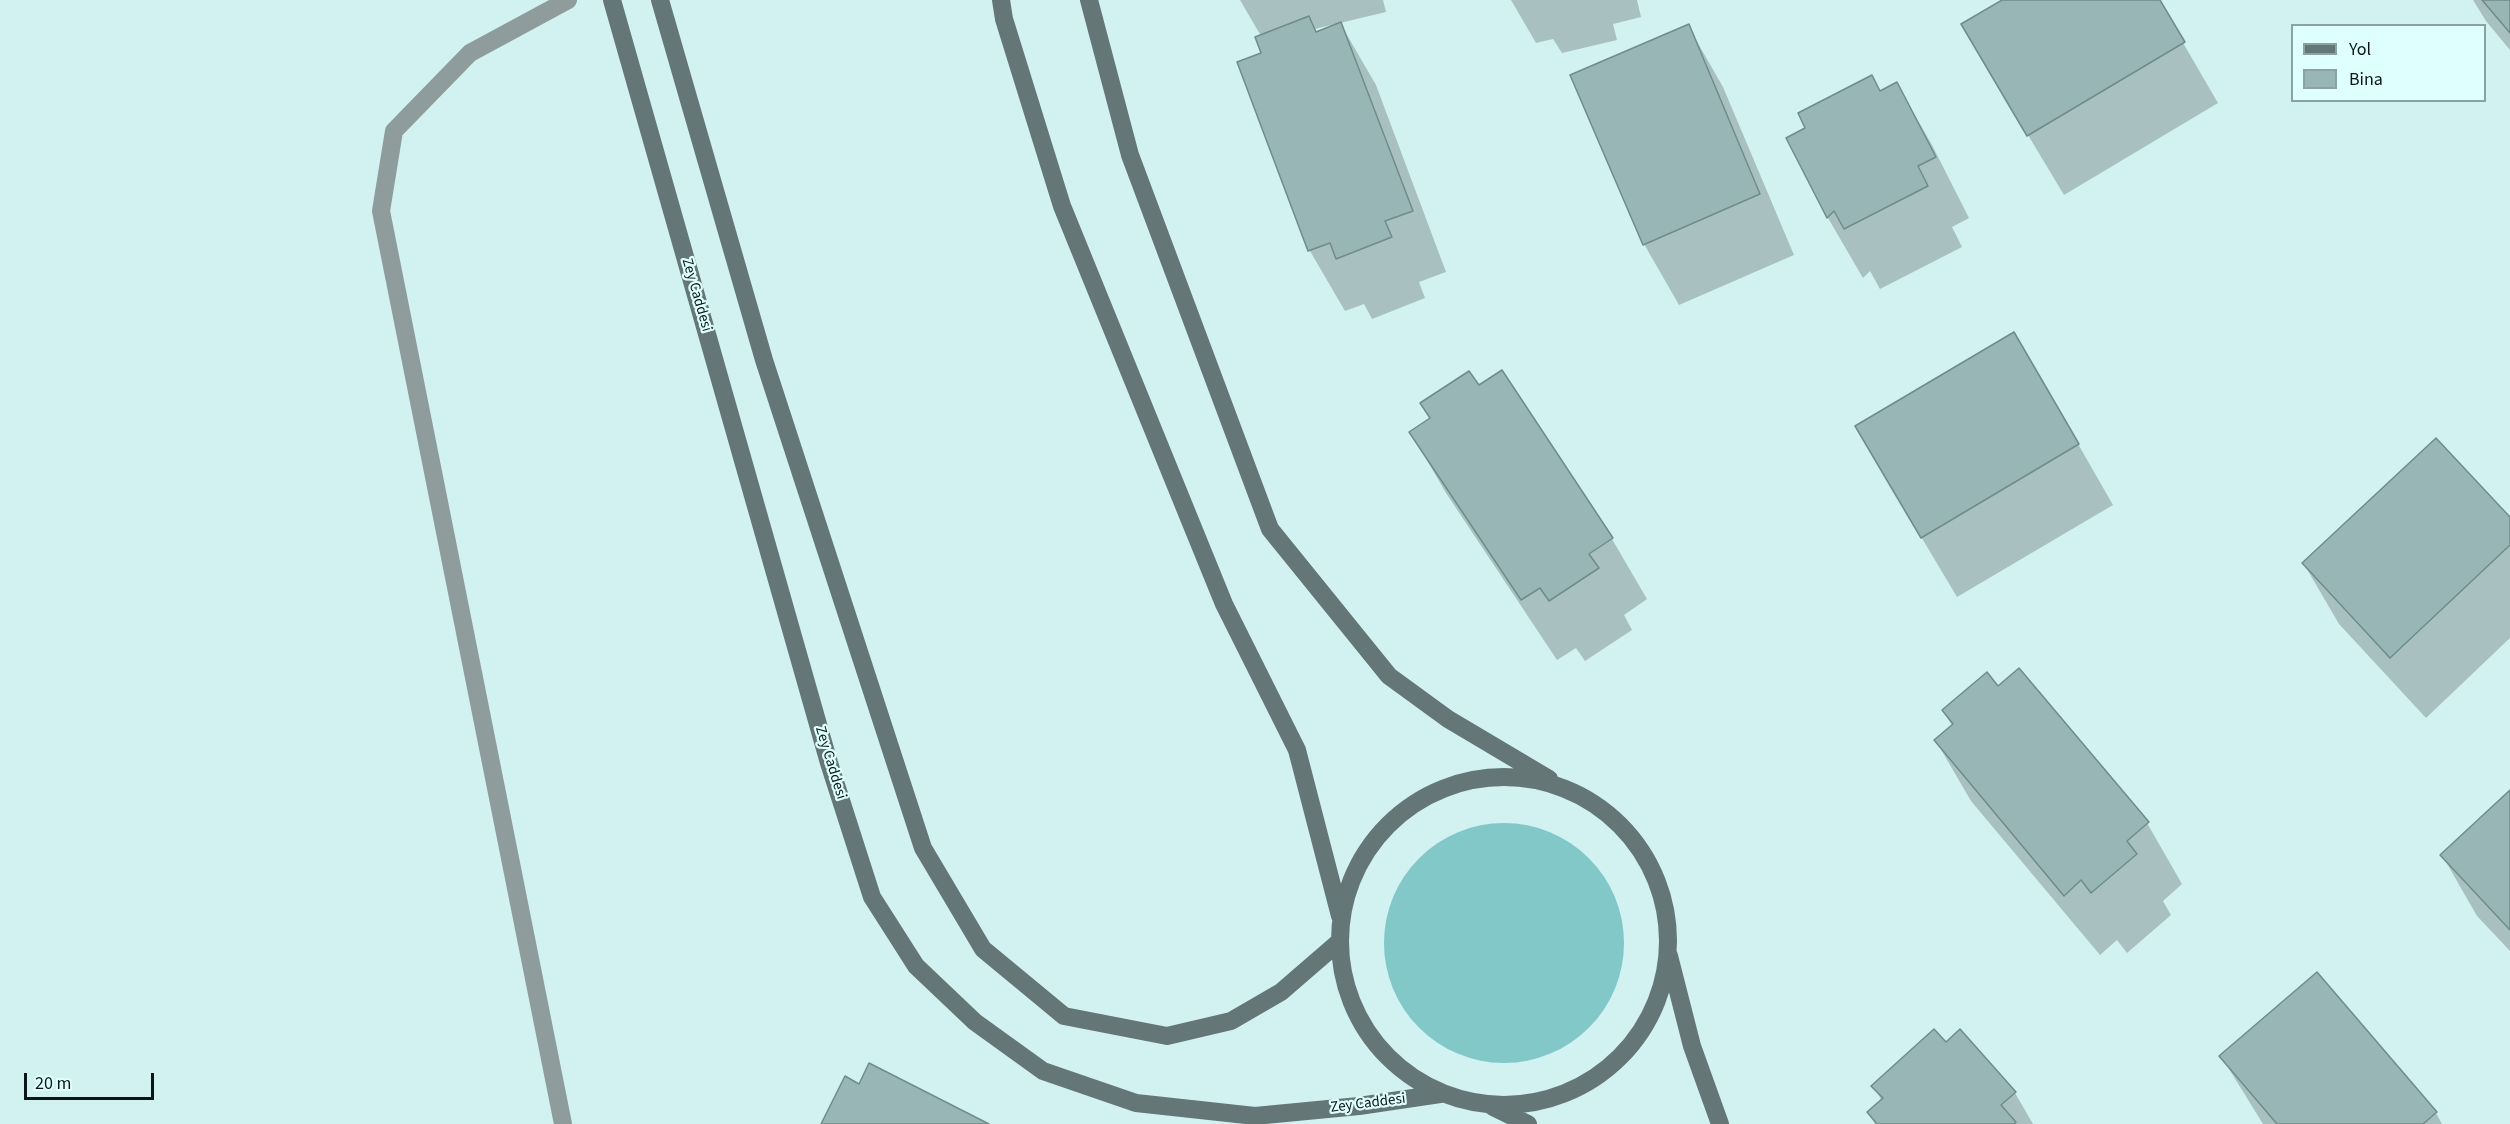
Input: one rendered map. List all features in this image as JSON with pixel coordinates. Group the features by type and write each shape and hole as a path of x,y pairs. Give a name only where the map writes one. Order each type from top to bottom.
{"street":[{"path":"563,1124 381,211 394,131 470,53 568,0"},
{"name":"Zey Caddesi","path":"612,0 836,785 872,897 916,966 975,1022 1043,1071 1136,1103 1256,1116 1359,1106 1440,1094"},
{"path":"660,0 764,360 923,848 983,949 1064,1016 1167,1036 1231,1021 1281,992 1340,941"},
{"path":"1001,0 1004,19 1062,206 1224,604 1297,750 1340,916 1341,974 1363,1028 1396,1067 1440,1094 1491,1106 1528,1124"},
{"path":"1089,0 1130,154 1270,529 1389,676 1448,719 1555,783 1606,810 1645,853 1665,902 1669,953 1692,1046 1720,1124"},
{"path":"1340,916 1358,862 1394,816 1442,786 1499,775 1555,783"},
{"path":"1491,1106 1543,1102 1590,1082 1630,1048 1657,1004 1669,953"}],"shaded area":[{"path":"1492,823 1516,823 1539,828 1561,837 1589,858 1604,876 1615,897 1622,920 1624,943 1622,966 1615,989 1604,1010 1589,1028 1561,1049 1539,1058 1516,1063 1492,1063 1469,1058 1447,1049 1428,1036 1411,1019 1398,1000 1389,978 1384,955 1384,931 1389,908 1398,886 1411,867 1428,850 1447,837 1469,828"}],"building":[{"path":"2002,0 2160,0 2185,42 2027,136 1961,24"},
{"path":"2482,0 2510,0 2510,33"},
{"path":"1309,16 1316,32 1341,22 1413,211 1385,221 1392,237 1336,259 1330,243 1308,251 1237,62 1261,53 1255,37"},
{"path":"1689,24 1760,194 1643,245 1570,75"},
{"path":"1872,75 1880,91 1897,82 1936,157 1918,166 1928,186 1844,229 1834,211 1827,218 1786,138 1805,128 1798,113"},
{"path":"2014,332 2079,444 1921,538 1855,426"},
{"path":"1502,370 1613,538 1589,554 1599,568 1549,601 1540,588 1521,600 1409,432 1430,418 1420,403 1469,371 1479,385"},
{"path":"2436,438 2510,517 2510,545 2390,658 2302,563"},
{"path":"2019,668 2149,822 2127,841 2137,854 2091,893 2081,880 2064,896 1934,740 1953,724 1942,710 1987,672 1998,686"},
{"path":"2510,790 2510,930 2440,855"},
{"path":"2317,972 2437,1112 2423,1124 2277,1124 2219,1056"},
{"path":"1934,1029 1946,1042 1960,1029 2016,1092 2001,1105 2016,1122 2014,1124 1877,1124 1867,1112 1883,1098 1871,1086"},
{"path":"869,1063 989,1124 821,1124 845,1076 859,1084"}]}
